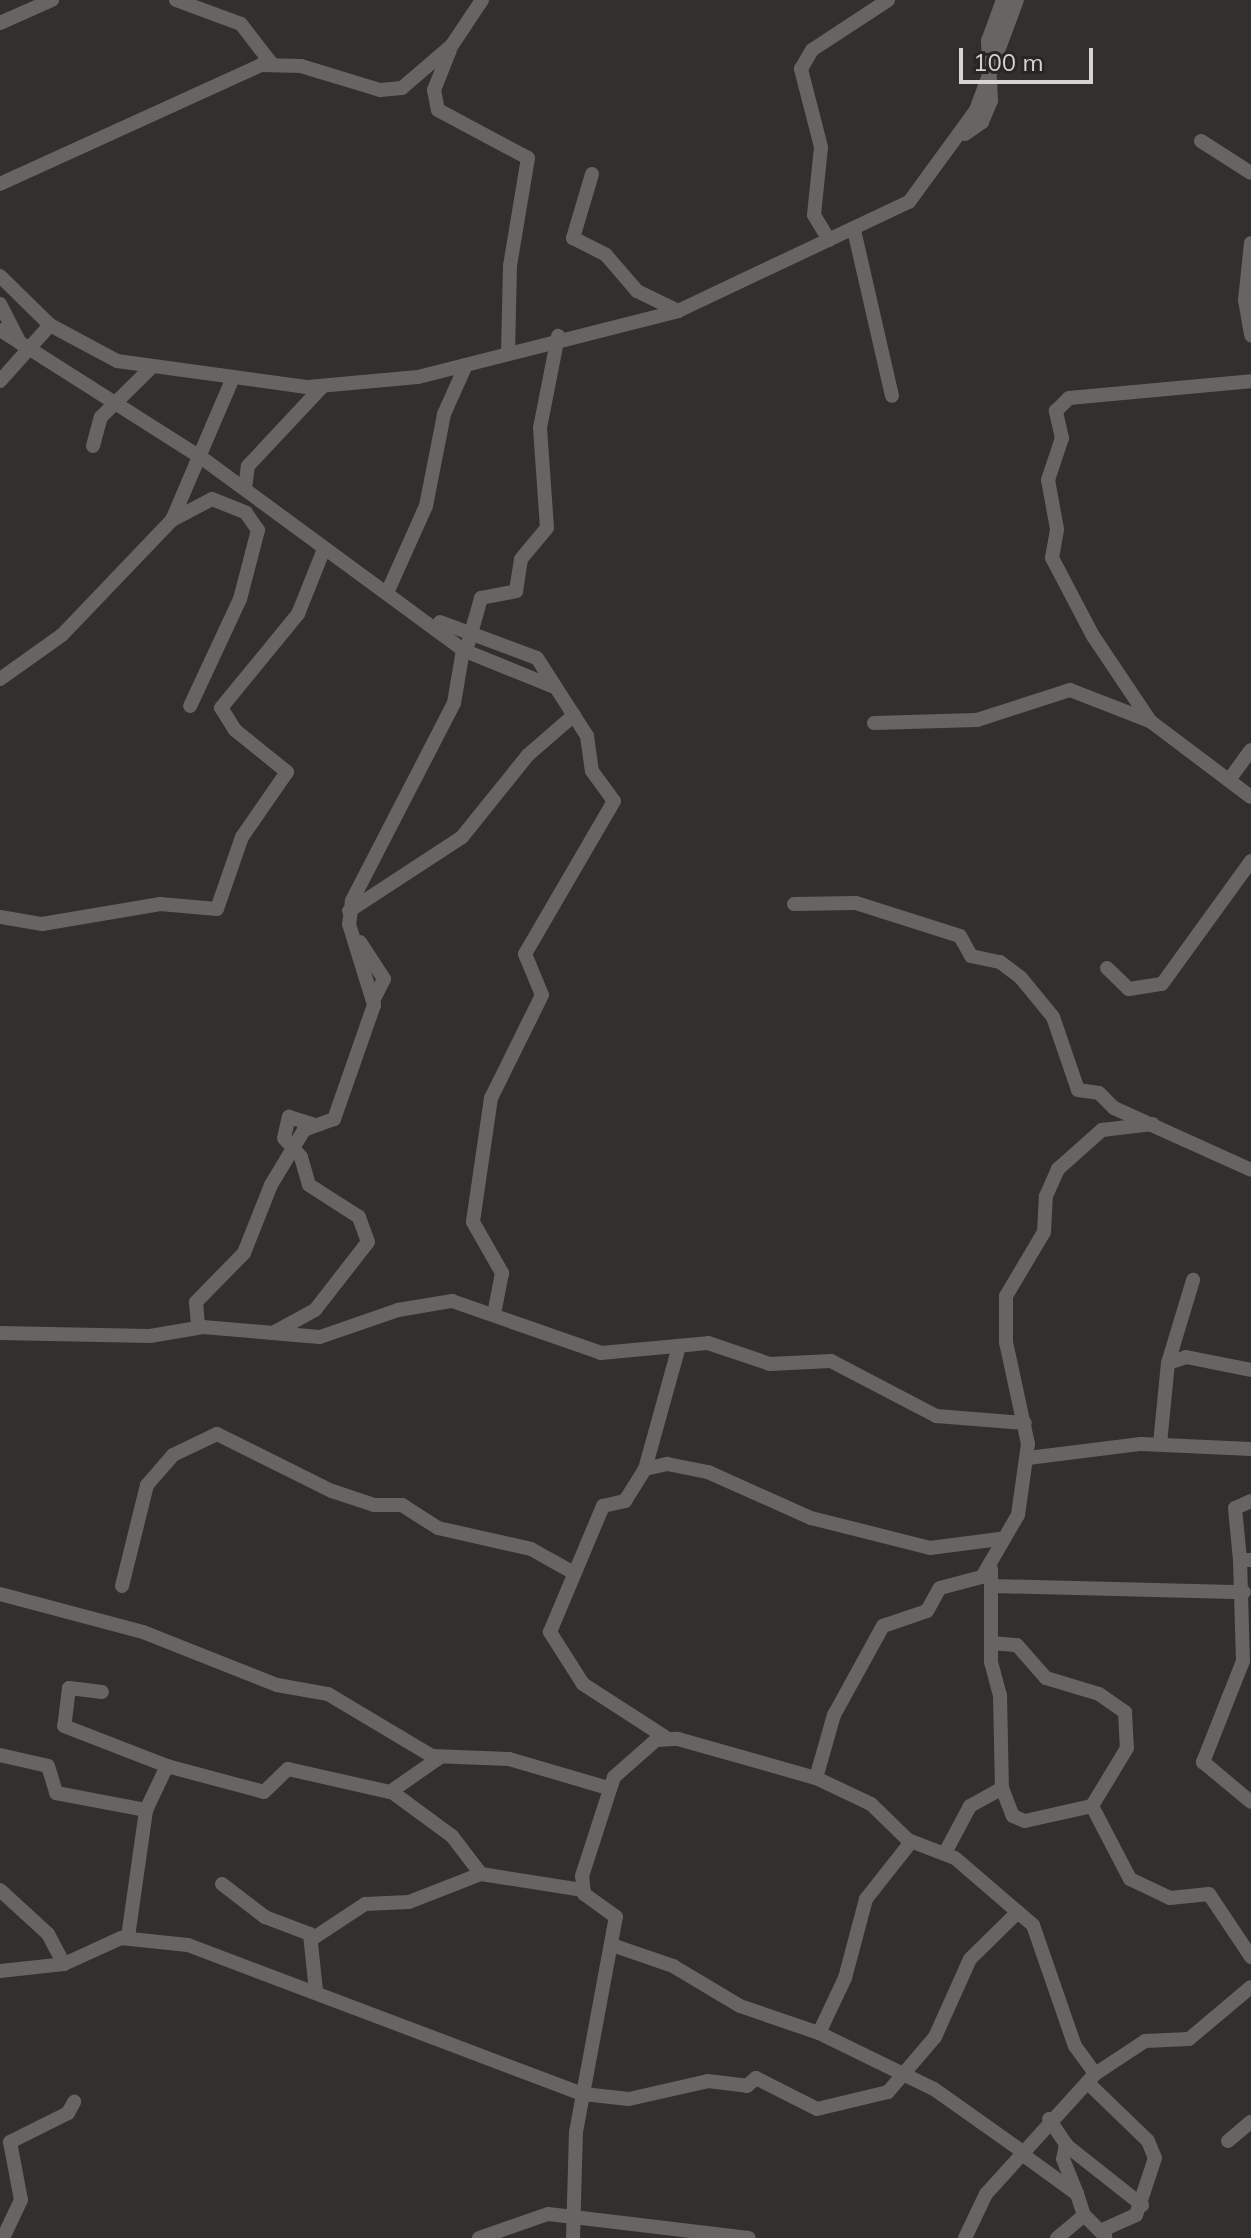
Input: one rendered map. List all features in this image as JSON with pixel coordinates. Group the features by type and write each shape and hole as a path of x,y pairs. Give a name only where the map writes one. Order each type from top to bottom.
{"street":[{"path":"0,23 52,0"},
{"path":"176,0 249,29 271,63"},
{"path":"482,0 452,45 434,90 438,110 528,158 510,266 508,353"},
{"path":"829,240 814,215 821,147 801,69 812,50 888,0"},
{"path":"991,76 988,41 1003,0"},
{"path":"0,276 50,325 149,370 322,387 466,365 558,336 678,311 909,202 961,136 991,76 1017,0"},
{"path":"0,184 201,87 271,63 389,92 452,45"},
{"path":"1201,141 1251,173"},
{"path":"592,174 573,238 606,255 637,291 678,311"},
{"path":"854,230 892,396"},
{"path":"1251,243 1245,300 1251,335"},
{"path":"0,304 25,346"},
{"path":"0,381 25,346 50,325"},
{"path":"0,330 112,405 202,458 324,549 466,646 554,687"},
{"path":"273,1333 315,1310 369,1237 359,1217 309,1185 283,1133 286,1120 327,1127 334,1119 383,974 353,933 349,911 454,703 466,646 481,598 516,591 521,559 547,528 540,428 558,336"},
{"path":"387,593 426,506 444,414 466,365"},
{"path":"93,446 112,405 149,370"},
{"path":"0,679 62,635 172,520 202,458 232,380"},
{"path":"1150,721 1093,636 1052,558 1057,529 1048,480 1062,438 1056,411 1069,398 1251,381"},
{"path":"245,489 248,466 322,387"},
{"path":"172,520 212,499 246,513 258,530 240,599 190,706"},
{"path":"0,917 42,924 160,904 217,909 242,837 287,772 235,730 221,708 298,614 324,549"},
{"path":"466,646 530,653 590,743 594,776 614,801 525,954 542,995 491,1098 473,1222 501,1270 494,1314"},
{"path":"874,723 977,720 1063,689 1150,721 1251,797"},
{"path":"349,911 473,827 528,755 574,715"},
{"path":"1229,780 1251,750"},
{"path":"1107,968 1129,989 1162,984 1251,861"},
{"path":"794,904 856,903 960,936 971,956 1000,962 1021,978 1053,1017 1072,1085 1251,1170"},
{"path":"198,1327 196,1302 244,1253 292,1149 312,1124"},
{"path":"992,1643 1017,1645 1046,1678 1099,1694 1125,1712 1127,1748 1092,1806 1020,1821 1002,1788 992,1643 991,1569 999,1539 1018,1515 1028,1458 1025,1423 1006,1342 1006,1296 1044,1232 1058,1169 1102,1130 1153,1124"},
{"path":"1160,1444 1168,1363 1193,1280"},
{"path":"0,1333 150,1336 198,1327 320,1337 442,1300 494,1314 601,1353 708,1343 770,1364 831,1361 936,1416 1025,1423"},
{"path":"679,1346 645,1469 625,1501 603,1506 550,1632 555,1647 583,1684 665,1737 816,1778 871,1804 911,1842 946,1851 1018,1912 1039,1935 1075,2046 1091,2078 1153,2148 1142,2205 1128,2223 1105,2234 1084,2215 1063,2159 1066,2145"},
{"path":"1168,1363 1186,1357 1251,1370"},
{"path":"122,1586 147,1485 173,1455 217,1434 332,1491 409,1507 438,1528 531,1549 574,1573"},
{"path":"1028,1458 1160,1444 1251,1449"},
{"path":"645,1469 667,1464 708,1472 811,1518 930,1548 999,1539"},
{"path":"1251,1501 1235,1508 1245,1560 1243,1661 1203,1762 1251,1802"},
{"path":"816,1778 834,1715 883,1626 920,1615 940,1588 970,1583 991,1569"},
{"path":"992,1586 1244,1592"},
{"path":"0,1594 143,1632 277,1685 328,1694 387,1735 439,1758 509,1759 608,1788"},
{"path":"102,1692 69,1688 64,1726 167,1766 267,1793 288,1769 392,1792 452,1836 481,1874"},
{"path":"582,1890 608,1788 630,1756 665,1737"},
{"path":"0,1755 48,1766 56,1793 146,1810"},
{"path":"392,1792 439,1758"},
{"path":"128,1937 146,1810 167,1766"},
{"path":"946,1851 970,1806 1002,1788"},
{"path":"1092,1806 1130,1879 1170,1898 1209,1894 1251,1957"},
{"path":"819,2033 845,1978 866,1899 911,1842"},
{"path":"312,1939 365,1904 409,1902 481,1874 582,1890 615,1912 612,1945 583,2094 573,2173 576,2221 573,2238"},
{"path":"222,1884 265,1917 312,1939"},
{"path":"0,1890 48,1934 64,1964"},
{"path":"0,1971 64,1964 128,1937 188,1945 292,1989 316,1991 583,2094 629,2099 708,2081 747,2086 756,2078 817,2109 884,2096 935,2037 970,1959 1018,1912"},
{"path":"312,1939 316,1991"},
{"path":"612,1945 673,1966 755,2012 819,2033 961,2104 1077,2194"},
{"path":"965,2238 978,2205 1049,2119 1091,2078 1145,2041 1189,2039 1251,1987"},
{"path":"3,2238 21,2200 10,2142 68,2113 74,2102"},
{"path":"1049,2119 1066,2145 1142,2205"},
{"path":"1228,2141 1251,2122"},
{"path":"479,2238 539,2215 749,2238"},
{"path":"1057,2238 1084,2215"}]}
